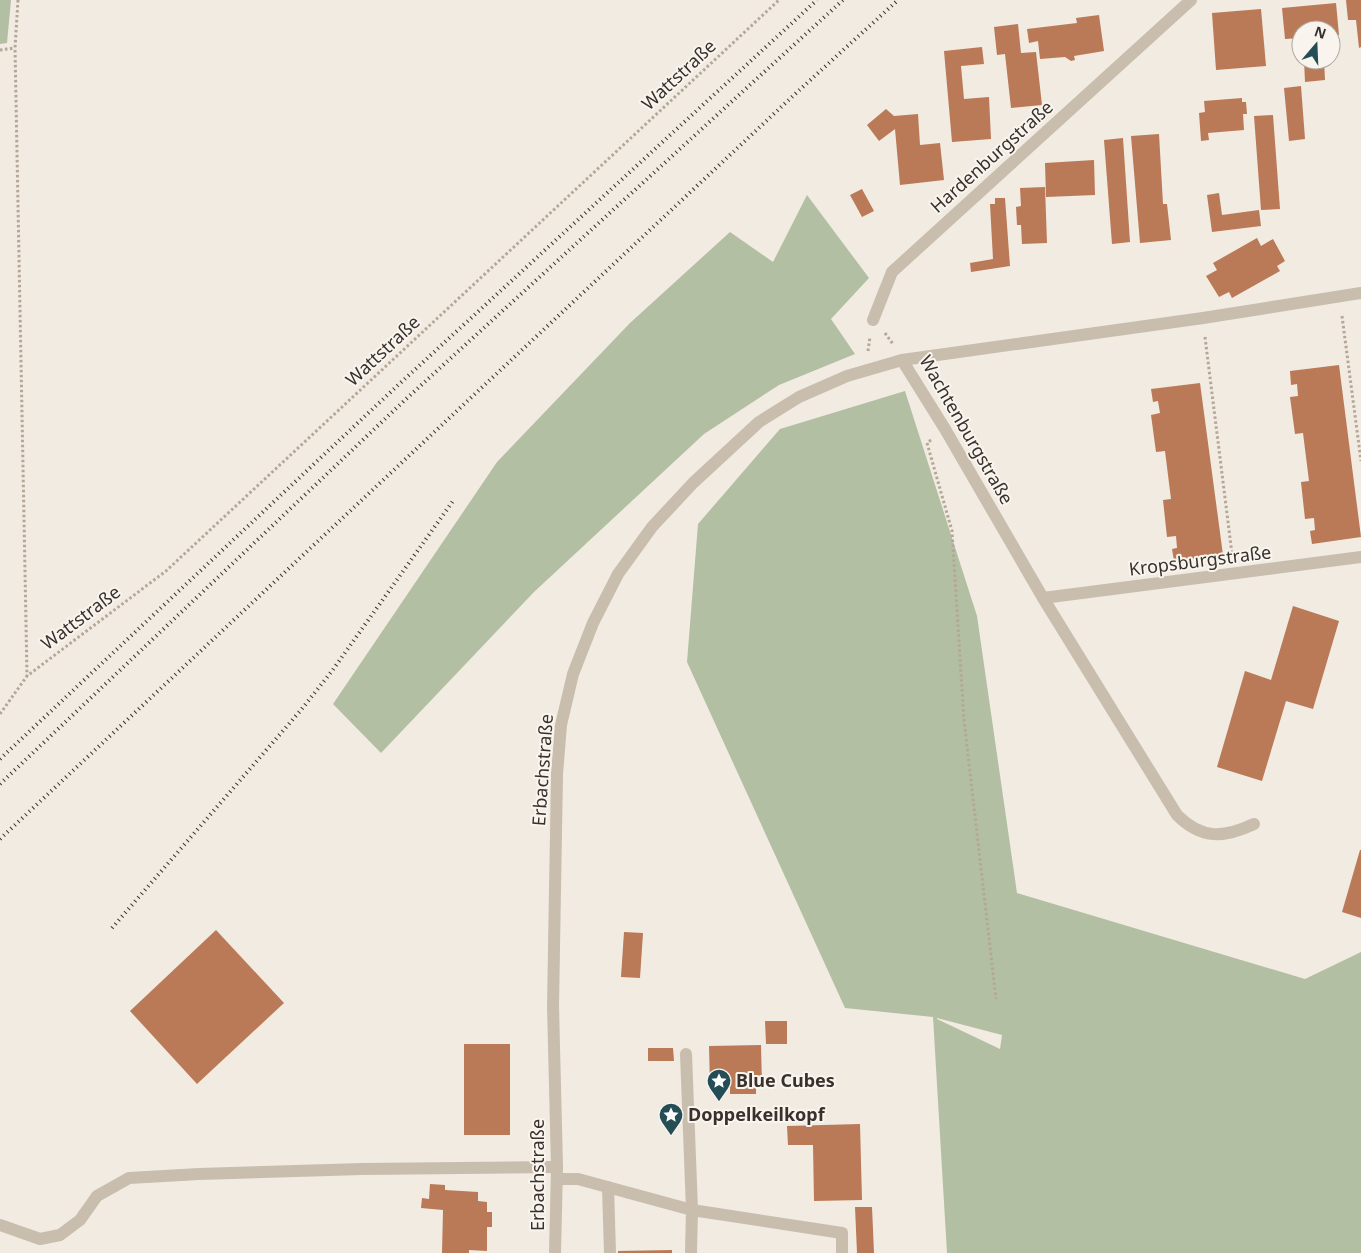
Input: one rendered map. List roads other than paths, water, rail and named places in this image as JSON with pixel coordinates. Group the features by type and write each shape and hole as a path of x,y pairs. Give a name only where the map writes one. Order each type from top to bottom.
{"street":[{"name":"Hardenburgstraße","path":"873,320 892,272 1191,0"},
{"name":"Wachtenburgstraße","path":"1254,824 1228,834 1211,835 1192,828 1178,815 1043,598 946,429 902,360 1361,294"},
{"name":"Erbachstraße","path":"555,1253 557,1173 553,1006 557,774 561,725 573,674 582,648 604,598 618,574 652,528 693,483 740,438 772,413 812,390 864,370 902,360"},
{"name":"Kropsburgstraße","path":"1043,598 1361,557"},
{"path":"686,1054 692,1253"},
{"path":"0,1225 40,1238 60,1235 80,1220 97,1196 129,1178 362,1169 557,1173 692,1210 842,1233 842,1253"},
{"path":"608,1188 610,1253"}],"railway":[{"path":"0,759 396,387 817,0"},
{"path":"0,784 406,399 843,0"},
{"path":"0,839 794,95 898,0"},
{"path":"112,928 301,710 332,671 453,501"}],"place":[{"name":"Blue Cubes","path":"719,1102"},
{"name":"Doppelkeilkopf","path":"671,1136"}]}
